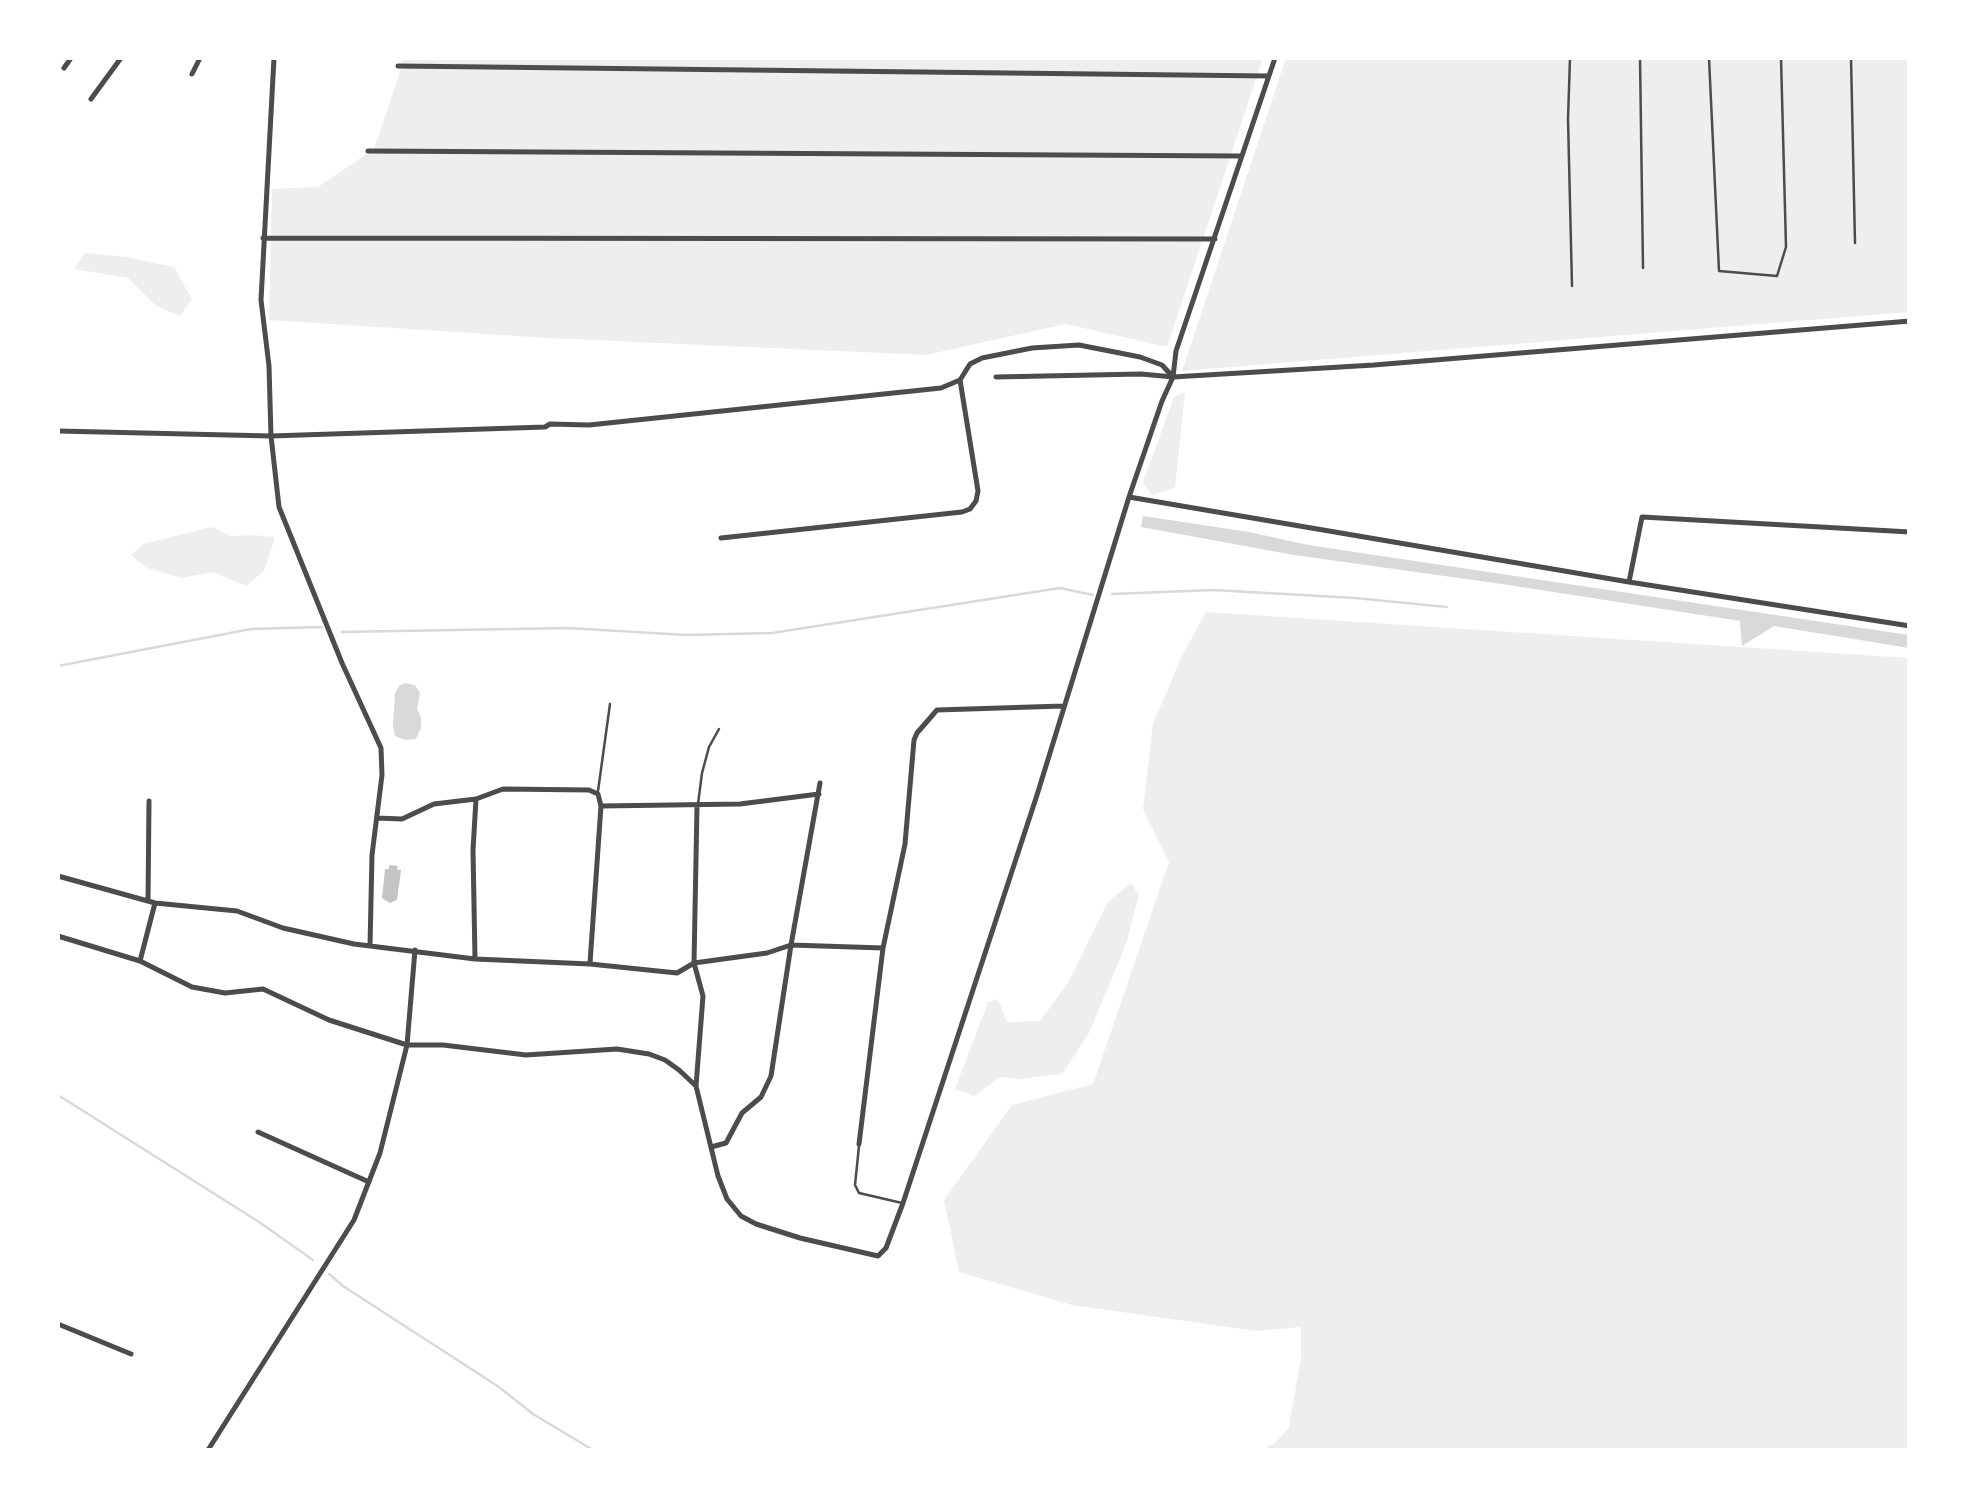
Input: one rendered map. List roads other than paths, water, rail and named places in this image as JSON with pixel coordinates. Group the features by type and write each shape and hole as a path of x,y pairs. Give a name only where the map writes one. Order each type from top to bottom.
{"street":[{"path":"64,68 72,58"},
{"path":"91,100 121,58"},
{"path":"192,74 200,58"},
{"path":"274,58 261,300 269,366 271,436 279,507 381,748 382,775 372,855 370,946"},
{"path":"698,806 694,963 704,996 696,1086 727,1199 741,1216 756,1224 878,1256 886,1248 903,1204 1129,497 1173,377 1176,351 1275,58"},
{"path":"398,66 1269,76"},
{"path":"368,151 1241,156"},
{"path":"263,238 1215,239"},
{"path":"996,378 1142,374 1173,377 1374,365 1910,320"},
{"path":"58,432 271,436 589,425 942,388 960,380 970,364 982,358 1032,348 1079,345 1140,356 1162,366 1173,377"},
{"path":"721,538 970,509 978,491 960,380"},
{"path":"1129,497 1910,626"},
{"path":"1629,582 1642,517 1910,532"},
{"path":"859,1144 884,948 905,844 914,740 938,710 1063,706"},
{"path":"711,1147 726,1143 742,1113 761,1097 771,1076 790,944 820,783"},
{"path":"376,818 402,819 434,804 476,799 503,789 589,790 598,794 602,806 590,964"},
{"path":"602,806 740,804 819,794"},
{"path":"475,959 472,850 476,799"},
{"path":"140,961 152,902 149,801"},
{"path":"58,876 152,902 237,911 283,928 370,946 475,959 677,973 694,963 767,954 790,944 884,948"},
{"path":"58,936 140,961 192,987 225,993 263,989 329,1020 407,1045 443,1045 526,1055 617,1050 650,1054 665,1060 696,1086"},
{"path":"208,1450 354,1220 380,1153 407,1045 415,950"},
{"path":"258,1132 369,1182"},
{"path":"58,1324 131,1354"}],"lane":[{"path":"1570,58 1572,286"},
{"path":"1640,58 1643,268"},
{"path":"1709,58 1719,271 1777,276 1786,248 1781,58"},
{"path":"1851,58 1854,243"},
{"path":"598,794 610,704"},
{"path":"698,806 702,774 719,730"},
{"path":"859,1144 855,1185 859,1193 903,1204"}],"waterway":[{"path":"342,632 568,628 686,635 772,633 1060,588 1093,595"},
{"path":"1112,594 1214,590 1447,607"},
{"path":"58,666 251,629 322,627"},
{"path":"58,1095 313,1260"},
{"path":"329,1274 499,1387 533,1414 593,1450"}]}
